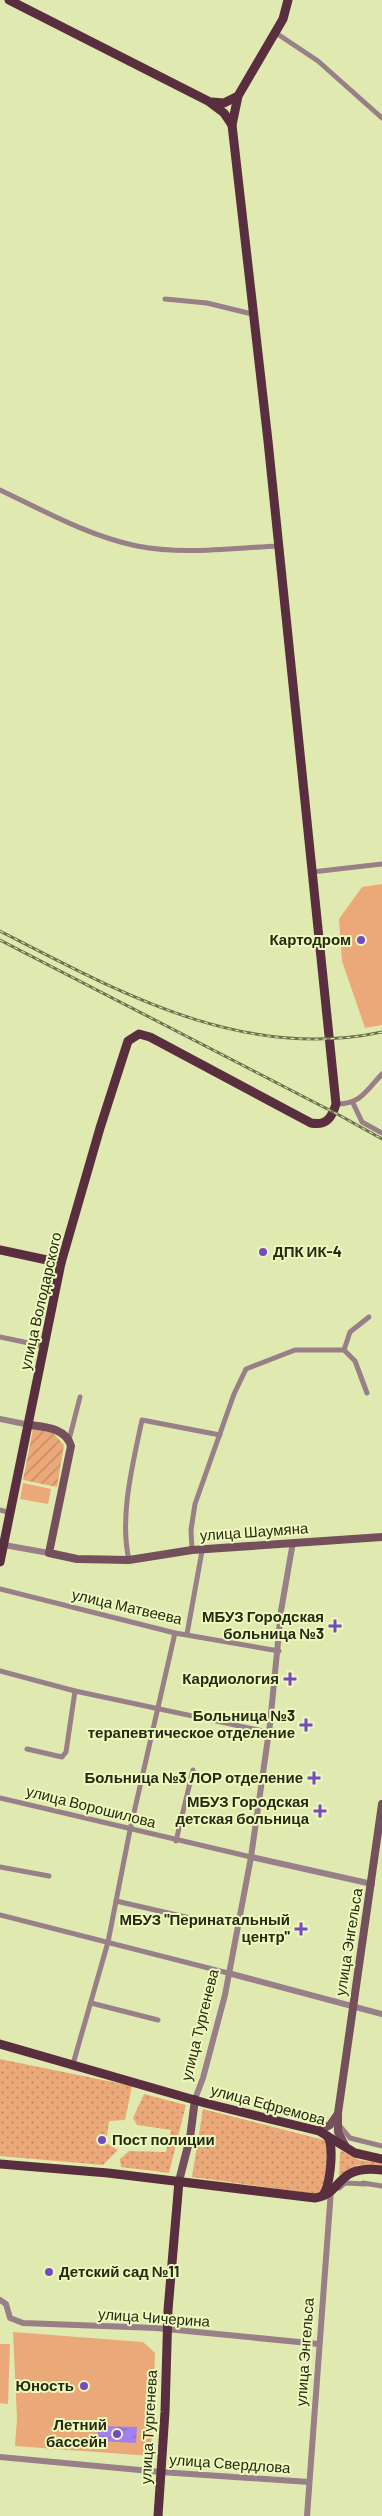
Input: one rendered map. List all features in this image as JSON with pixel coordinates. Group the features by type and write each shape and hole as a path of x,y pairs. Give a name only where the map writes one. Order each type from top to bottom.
{"main road":[{"path":"10,0 208,101 224,113 232,125"},
{"path":"288,0 283,19 276,33 238,96 232,125 252,314 264,402 336,1104"},
{"path":"208,101 224,103 238,96"},
{"name":"улица Володарского","path":"0,1562 30,1425 43,1346 61,1263 124,1051 131,1038 144,1034 311,1123 324,1123 328,1120 336,1104"},
{"path":"0,1250 61,1263"},
{"path":"30,1425 56,1430 69,1440 69,1459 49,1553"},
{"name":"улица Шаумяна","path":"49,1553 77,1559 130,1560 192,1550 277,1546 293,1542 382,1537"},
{"name":"улица Энгельса","path":"346,2147 338,2132 338,2113 382,1804"},
{"name":"улица Ефремова","path":"0,2044 195,2099 320,2131 360,2155 378,2158"},
{"name":"улица Тургенева","path":"158,2516 168,2330 179,2181 190,2138 195,2099"},
{"path":"318,2197 328,2186 332,2144 328,2136 320,2131 332,2122 338,2113"},
{"path":"0,2164 179,2181 318,2197 360,2168 377,2169"}],"street":[{"path":"276,33 318,61 382,118"},
{"path":"165,299 207,303 252,314"},
{"path":"0,490 91,533 138,546 179,551 278,546"},
{"path":"312,872 382,864"},
{"path":"336,1104 353,1103 382,1074"},
{"path":"353,1103 362,1122 382,1133"},
{"path":"344,1350 350,1332 369,1317"},
{"path":"0,1337 43,1346"},
{"path":"192,1550 191,1530 194,1508 234,1394 246,1370 295,1350 344,1350 355,1361 367,1393"},
{"path":"69,1440 80,1397"},
{"path":"0,1419 30,1425"},
{"path":"130,1560 127,1551 128,1498 142,1420 220,1435"},
{"path":"0,1510 12,1513"},
{"name":"улица Тургенева","path":"195,2099 203,2078 228,1973 251,1857 279,1651 281,1610 293,1542"},
{"name":"улица Шаумяна","path":"4,1545 49,1553"},
{"path":"187,1634 202,1562 202,1551"},
{"name":"улица Матвеева","path":"0,1589 175,1632 279,1651"},
{"path":"73,2064 108,1942 130,1830 175,1632"},
{"path":"0,1672 75,1691 268,1732"},
{"path":"27,1749 62,1758 66,1752 75,1691"},
{"path":"176,1841 193,1770"},
{"name":"улица Ворошилова","path":"0,1798 176,1841 372,1884"},
{"path":"0,1867 49,1876"},
{"path":"116,1900 190,1918"},
{"path":"0,1915 382,2014"},
{"path":"90,2003 158,2020"},
{"name":"улица Ефремова","path":"338,2113 341,2130 347,2137 382,2146"},
{"path":"334,2187 346,2181 382,2186"},
{"path":"328,2208 335,2192 342,2185 366,2184"},
{"name":"улица Энгельса","path":"307,2516 328,2208 334,2187"},
{"path":"318,2197 324,2201 328,2208"},
{"name":"улица Чичерина","path":"0,2300 6,2304 10,2318 23,2323 168,2330 319,2344"},
{"name":"улица Свердлова","path":"0,2457 161,2472 309,2482"}],"shaded area":[{"name":"Картодром","path":"382,884 382,1025 365,1028 342,961 339,919 362,887"},
{"path":"33,1429 53,1433 64,1445 57,1487 23,1480"},
{"path":"23,1483 51,1489 48,1504 20,1499"},
{"path":"0,2059 132,2086 125,2120 109,2121 106,2143 118,2150 103,2165 0,2156"},
{"path":"144,2094 186,2105 169,2173 121,2167 120,2159 129,2151 166,2152 171,2130 137,2125 133,2118"},
{"path":"203,2109 324,2140 328,2144 324,2190 316,2194 192,2177"},
{"path":"342,2151 359,2160 382,2163 382,2167 358,2165 339,2176 340,2152"},
{"name":"Юность","path":"13,2332 143,2342 155,2353 151,2456 15,2446 17,2419"},
{"path":"0,2344 10,2344 8,2404 0,2403"}],"water":[{"name":"Летний бассейн","path":"98,2426 137,2427 136,2443 98,2441"}],"railway":[{"path":"0,931 90,977 137,998 184,1016 231,1029 280,1037 331,1039 382,1032"},
{"path":"0,940 382,1139"}],"place":[{"name":"Картодром","path":"361,940"},
{"name":"ДПК ИК-4","path":"263,1252"},
{"name":"МБУЗ Городская больница №3","path":"335,1626"},
{"name":"Кардиология","path":"290,1679"},
{"name":"Больница №3 терапевтическое отделение","path":"306,1725"},
{"name":"Больница №3 ЛОР отделение","path":"314,1778"},
{"name":"МБУЗ Городская детская больница","path":"320,1811"},
{"name":"МБУЗ \"Перинатальный центр\"","path":"301,1929"},
{"name":"Пост полиции","path":"102,2140"},
{"name":"Детский сад №11","path":"49,2272"},
{"name":"Юность","path":"84,2386"},
{"name":"Летний бассейн","path":"117,2434"}]}
